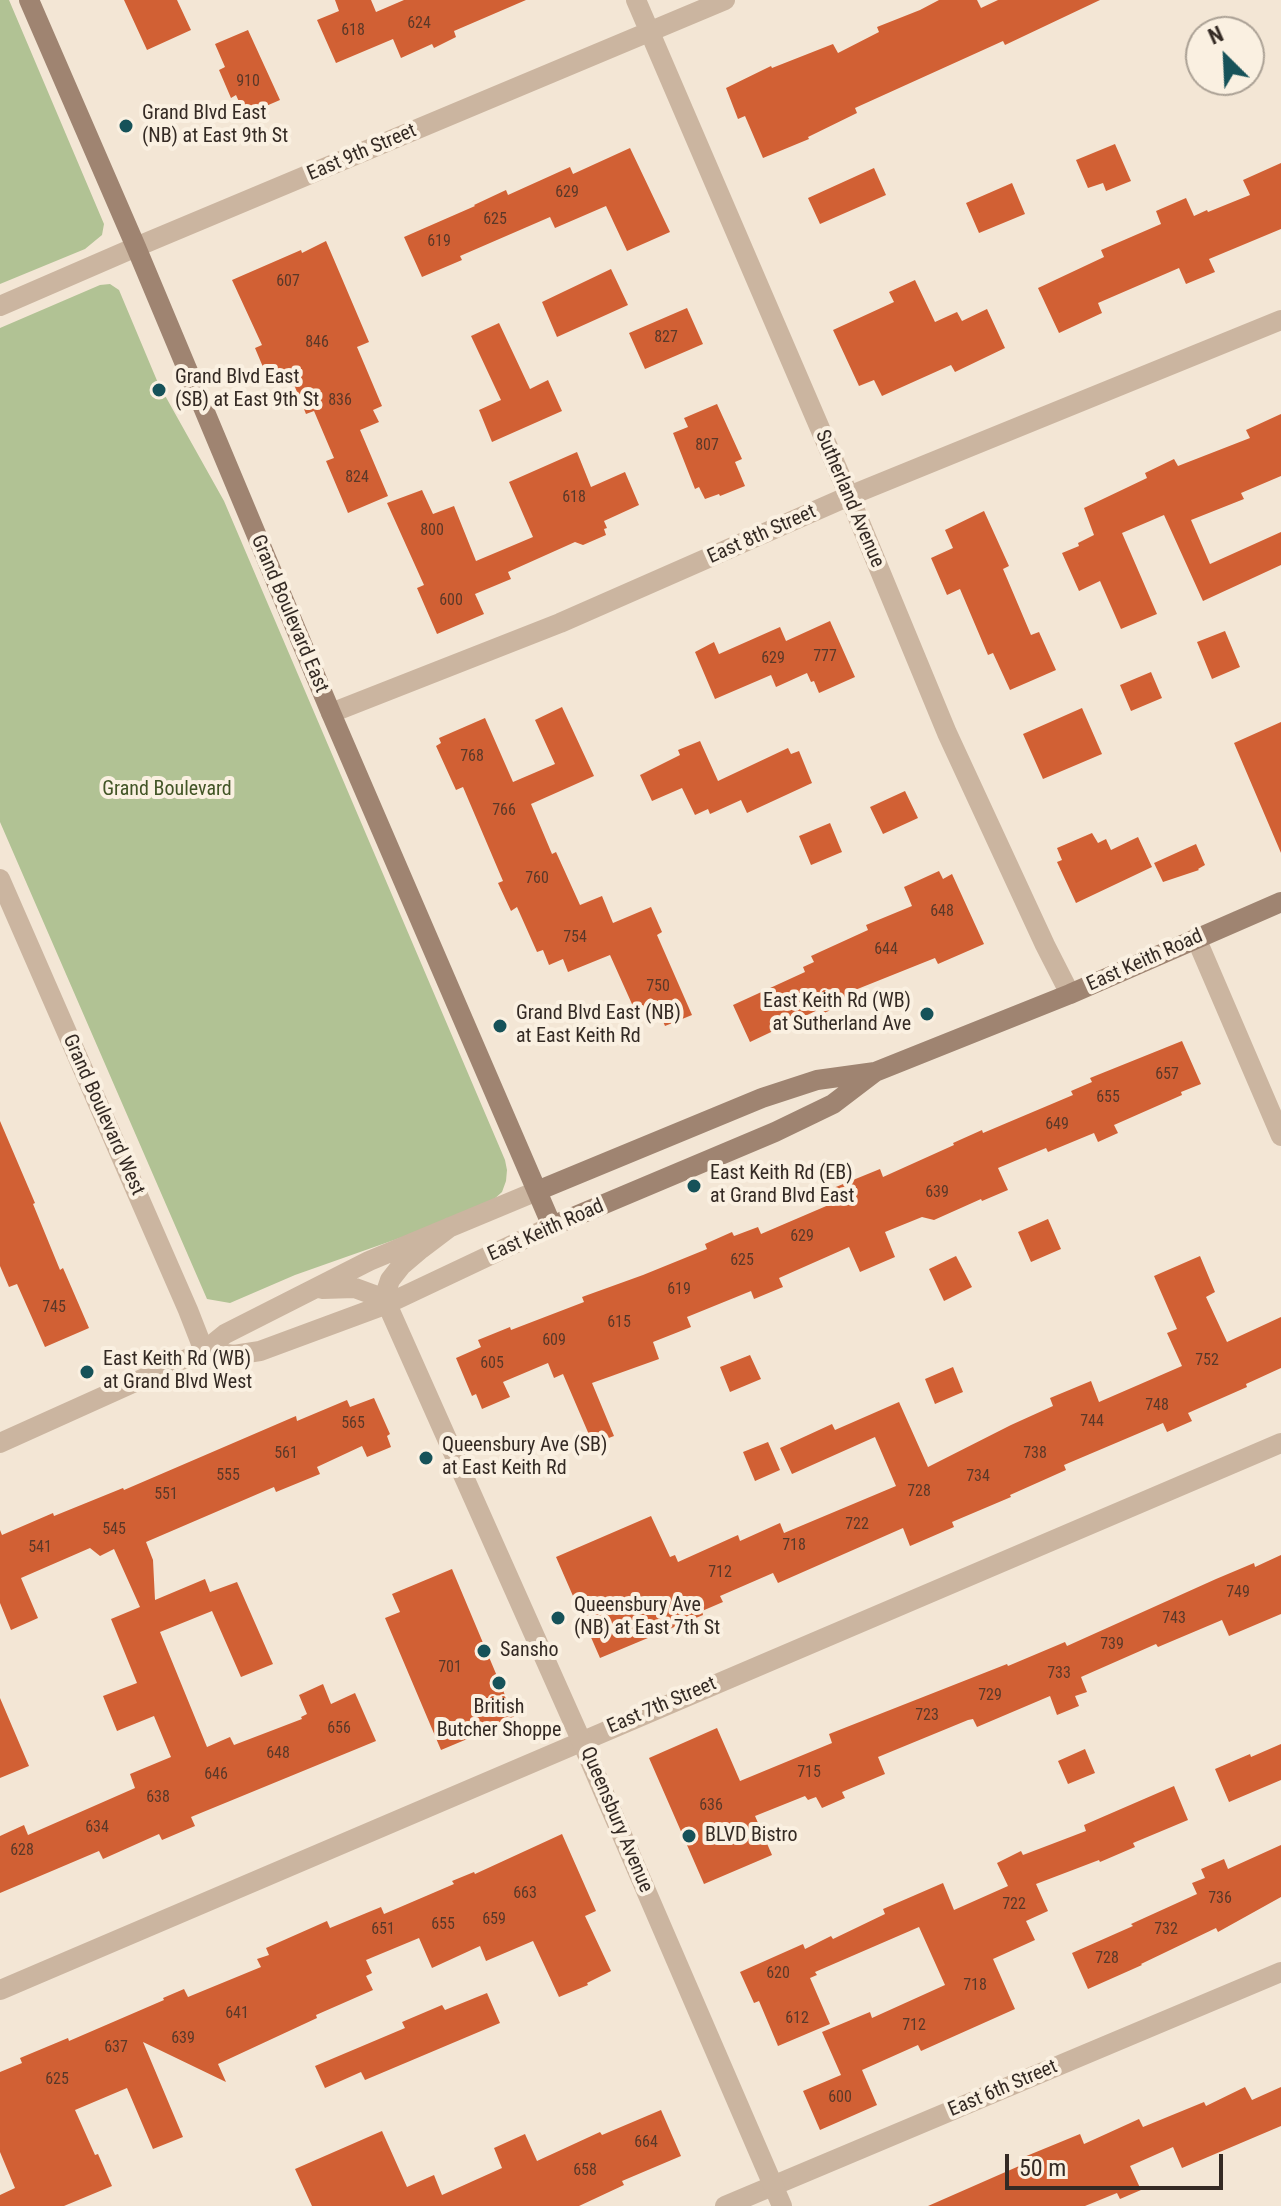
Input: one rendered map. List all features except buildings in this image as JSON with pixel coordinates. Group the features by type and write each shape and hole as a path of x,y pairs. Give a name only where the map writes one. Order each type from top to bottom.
{"main road":[{"name":"Grand Boulevard East","path":"29,0 552,1226"},
{"name":"East Keith Road","path":"537,1191 762,1098 817,1080 875,1072 1070,994 1281,902"},
{"name":"East Keith Road","path":"552,1226 775,1132 833,1104 875,1072"}],"street":[{"name":"Sutherland Avenue","path":"636,0 947,733 1070,994"},
{"name":"East 9th Street","path":"0,306 725,0"},
{"name":"East 8th Street","path":"331,713 560,623 849,496 1281,320"},
{"name":"Grand Boulevard West","path":"0,879 204,1351"},
{"path":"1196,938 1281,1136"},
{"name":"East Keith Road","path":"0,1443 204,1351 225,1334 369,1261 537,1191"},
{"name":"East Keith Road","path":"204,1351 234,1355 260,1351 387,1304 552,1226"},
{"path":"387,1304 386,1292 390,1280 401,1266 450,1227"},
{"path":"310,1291 355,1288 387,1304"},
{"name":"Queensbury Avenue","path":"387,1304 581,1740 782,2206"},
{"name":"East 7th Street","path":"0,1990 1281,1443"},
{"name":"East 6th Street","path":"725,2206 1281,1972"}],"green space":[{"path":"0,0 9,0 104,224 102,235 85,249 0,284"},
{"name":"Grand Boulevard","path":"110,284 119,290 158,383 224,501 507,1170 502,1192 492,1201 428,1228 295,1275 230,1303 207,1299 0,822 0,328 100,285"}],"place":[{"name":"Grand Blvd East (NB) at East 9th St","path":"126,126"},
{"name":"Grand Blvd East (SB) at East 9th St","path":"159,390"},
{"name":"East Keith Rd (WB) at Sutherland Ave","path":"927,1014"},
{"name":"Grand Blvd East (NB) at East Keith Rd","path":"500,1026"},
{"name":"East Keith Rd (EB) at Grand Blvd East","path":"694,1186"},
{"name":"East Keith Rd (WB) at Grand Blvd West","path":"87,1372"},
{"name":"Queensbury Ave (SB) at East Keith Rd","path":"426,1458"},
{"name":"Queensbury Ave (NB) at East 7th St","path":"558,1618"},
{"name":"Sansho","path":"484,1651"},
{"name":"British Butcher Shoppe","path":"499,1683"},
{"name":"BLVD Bistro","path":"689,1836"}]}
